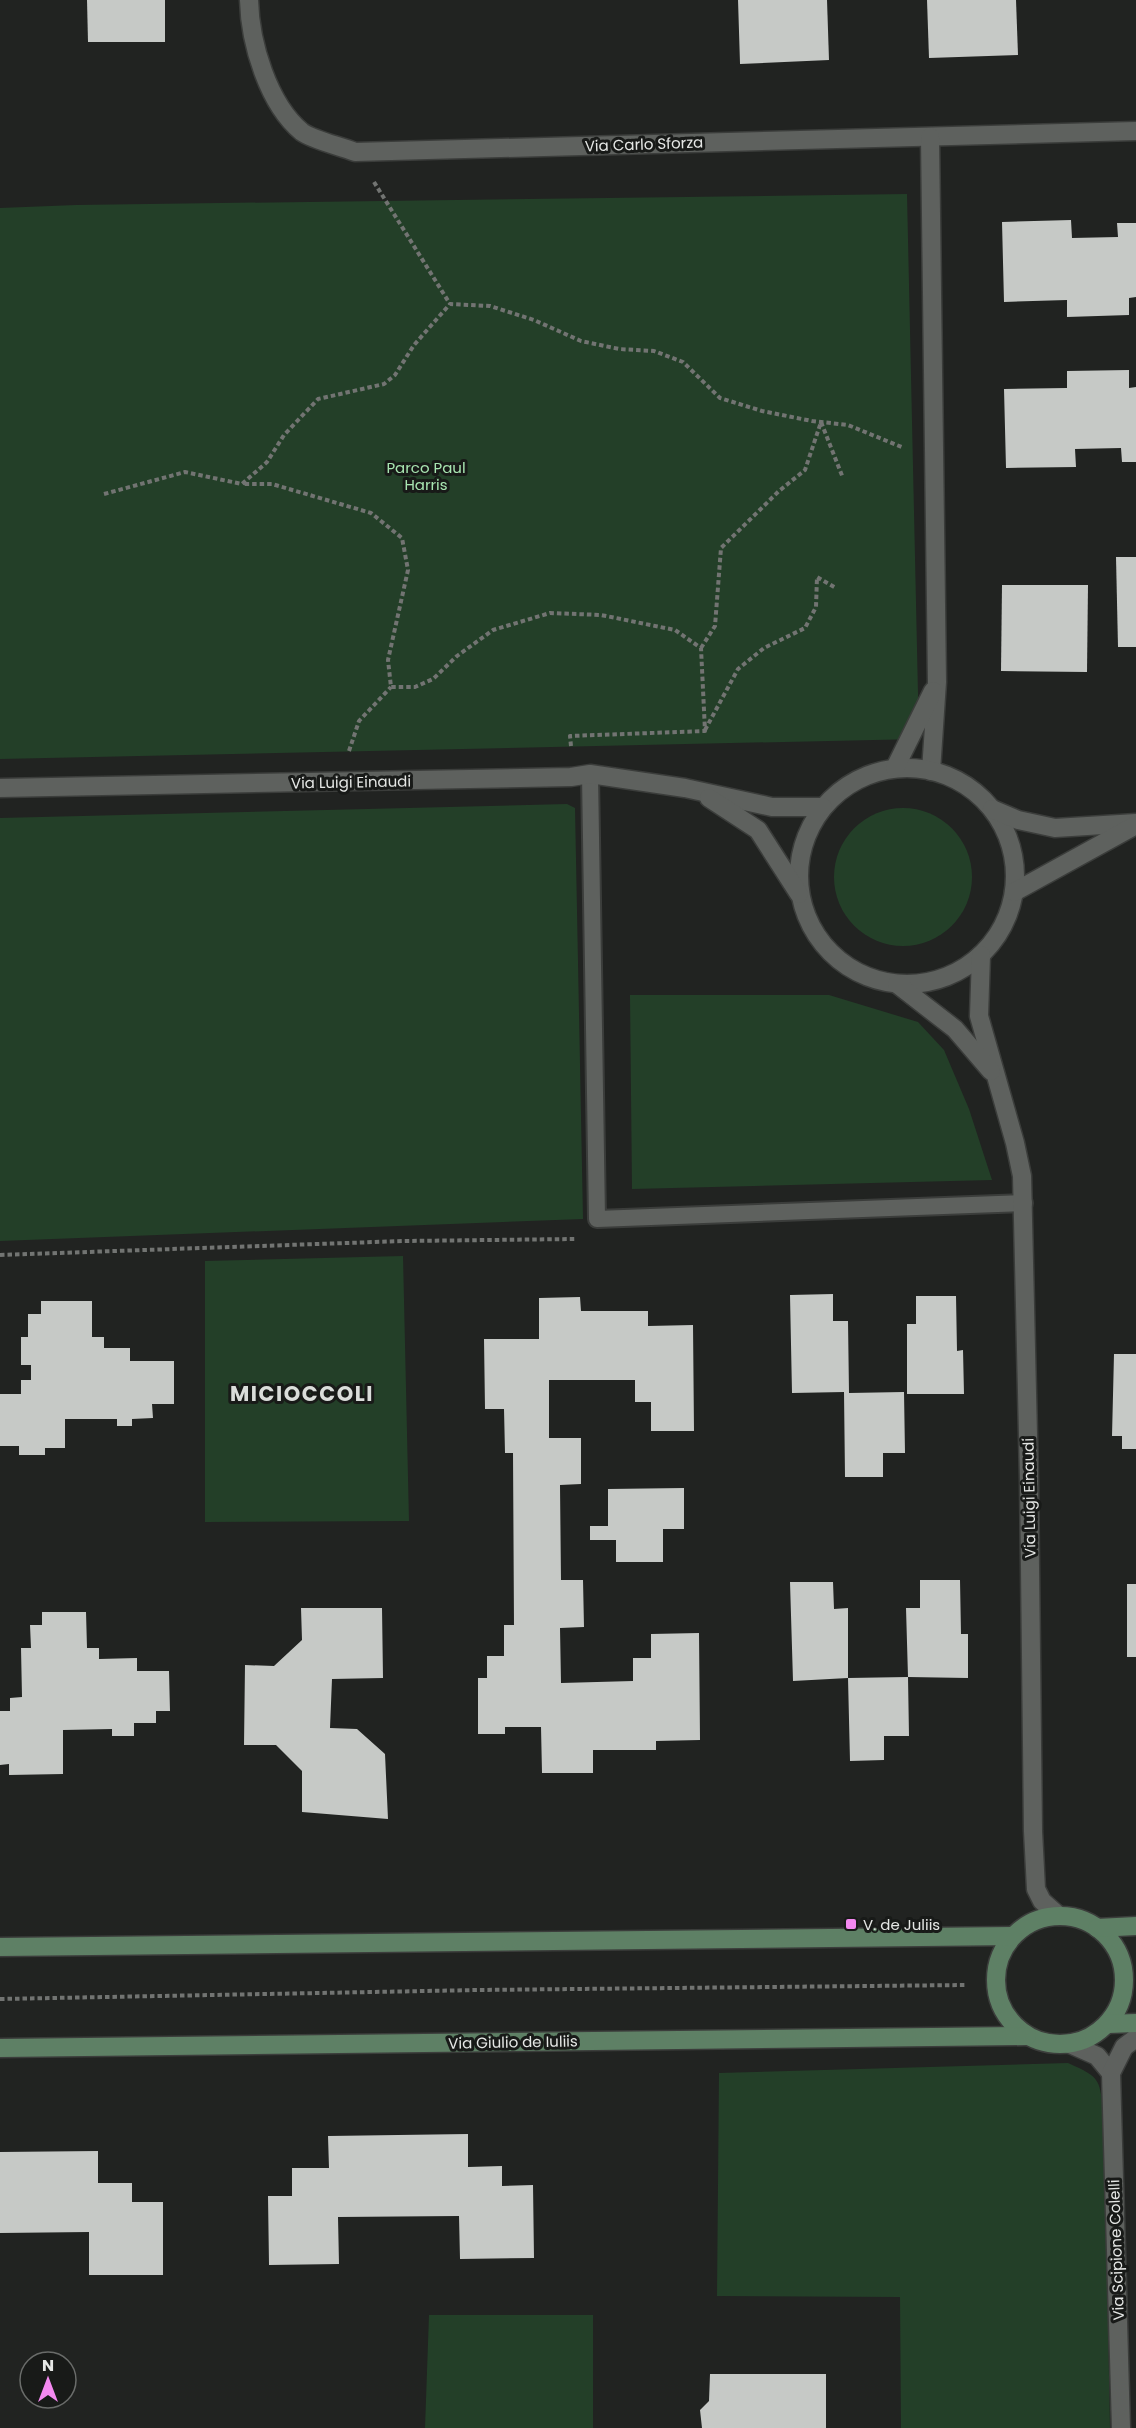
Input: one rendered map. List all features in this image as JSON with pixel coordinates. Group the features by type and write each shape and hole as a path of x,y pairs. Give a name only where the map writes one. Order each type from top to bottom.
{"main road":[{"name":"Via Giulio de Iuliis","path":"1027,2036 1014,2026 1004,2013 995,1981 997,1965 1003,1949 1026,1925 1059,1916 1079,1919 1097,1928 1113,1943 1122,1963 1125,1984 1119,2005 1108,2024"},
{"name":"Via Giulio de Iuliis","path":"1097,1928 1136,1926"},
{"path":"0,1947 1013,1936"},
{"path":"1070,2044 1091,2037 1108,2024 1136,2023"},
{"name":"Via Giulio de Iuliis","path":"0,2048 1027,2036 1048,2043 1070,2044"}],"street":[{"name":"Via Carlo Sforza","path":"249,0 259,59 280,109 304,133 355,152 1136,131"},
{"path":"930,136 938,682 931,771"},
{"path":"895,768 938,682"},
{"path":"992,808 1004,828 1011,848 1015,870 1014,892 1008,916 997,937 981,955 963,969 920,984 897,984 873,979 852,970 833,956 817,938 806,917 800,895 798,871 801,848 810,826 823,807 838,792 855,781 895,768 931,771 954,778 992,808 1018,820 1055,828 1136,824"},
{"name":"Via Luigi Einaudi","path":"0,788 338,783 571,777 590,774 700,792 772,807 823,807"},
{"name":"Via Luigi Einaudi","path":"700,792 758,830 800,895"},
{"path":"1014,892 1136,824"},
{"name":"Via Luigi Einaudi","path":"981,955 980,1016 1022,1176 1033,1831 1036,1889 1042,1901 1059,1916"},
{"name":"Via Luigi Einaudi","path":"897,984 955,1029 995,1075"},
{"name":"Via Scipione Colelli","path":"1121,2428 1111,2073 1124,2047 1136,2038"},
{"path":"1070,2044 1097,2056 1111,2073"}],"lane":[{"path":"590,774 597,1219 1024,1203"}],"path":[{"path":"355,152 450,304"},
{"path":"450,304 490,306 534,320 580,340 620,349 654,351 683,362 720,398 762,411 848,425 935,460"},
{"path":"242,484 267,462 284,435 318,399 384,384 394,375 414,345 450,304"},
{"path":"821,422 843,478"},
{"path":"705,731 701,648 715,626 721,548 779,491 805,470 821,422"},
{"path":"104,494 185,472 242,484 272,484 371,513 402,538 408,570 388,660 392,687"},
{"path":"705,731 738,669 764,648 805,628 816,607 817,577 836,588"},
{"path":"338,783 359,721 392,687 415,687 434,679 457,656 493,630 550,614 601,615 675,630 701,648"},
{"path":"571,777 570,736 705,731"},
{"path":"0,1255 404,1241 578,1239 590,1234 597,1219"},
{"path":"0,1999 466,1990 965,1986"}],"green space":[{"name":"Parco Paul Harris","path":"907,194 919,739 0,759 0,208 76,205"},
{"path":"567,804 575,808 583,1219 0,1241 0,818"},
{"path":"903,808 929,814 952,828 966,851 972,877 966,903 952,926 929,940 903,946 877,940 854,926 840,903 834,877 840,851 854,828 877,814"},
{"path":"630,995 829,995 918,1022 944,1050 969,1109 992,1180 632,1189"},
{"path":"403,1256 409,1521 205,1522 205,1261"},
{"path":"1068,2063 1087,2072 1097,2081 1104,2115 1110,2428 901,2428 900,2297 717,2296 719,2073"},
{"path":"429,2315 593,2315 593,2428 425,2428"}],"building":[{"path":"87,0 165,0 165,42 88,42"},
{"path":"738,0 827,0 829,60 740,64"},
{"path":"927,0 1016,0 1018,55 929,58"},
{"path":"1071,220 1072,238 1118,237 1117,223 1136,223 1136,297 1129,298 1129,315 1067,317 1067,300 1004,302 1002,222"},
{"path":"1129,370 1129,388 1136,387 1136,462 1122,462 1121,448 1075,449 1076,467 1006,468 1004,389 1067,388 1067,371"},
{"path":"1116,557 1136,557 1136,647 1118,647"},
{"path":"1002,585 1088,585 1087,672 1001,671"},
{"path":"833,1294 833,1321 848,1321 849,1393 904,1392 905,1453 883,1453 883,1477 845,1477 844,1392 792,1393 790,1295"},
{"path":"916,1296 956,1296 957,1351 963,1350 964,1394 907,1394 907,1324 916,1324"},
{"path":"580,1297 581,1311 648,1311 648,1326 693,1325 694,1431 651,1431 651,1402 635,1402 635,1380 549,1380 549,1438 581,1438 581,1484 560,1485 561,1580 583,1580 584,1627 560,1628 561,1683 633,1681 633,1658 651,1658 651,1634 699,1633 700,1740 656,1741 656,1750 593,1750 593,1773 542,1773 541,1727 505,1727 505,1734 478,1734 478,1678 487,1678 487,1656 504,1656 504,1625 514,1625 513,1453 505,1453 504,1409 485,1409 484,1339 539,1339 539,1298"},
{"path":"41,1301 92,1301 92,1337 104,1337 104,1348 130,1348 130,1361 174,1361 174,1404 152,1404 153,1418 132,1419 132,1426 117,1426 117,1419 65,1419 65,1448 45,1448 45,1455 19,1455 19,1446 0,1446 0,1394 21,1394 21,1380 31,1380 31,1365 21,1365 21,1337 28,1337 28,1314 41,1314"},
{"path":"1114,1354 1136,1354 1136,1449 1122,1449 1122,1436 1112,1436"},
{"path":"684,1488 684,1529 663,1529 663,1562 616,1562 616,1540 590,1540 590,1526 608,1526 608,1489"},
{"path":"920,1580 960,1580 961,1634 968,1634 968,1678 908,1677 906,1608 920,1608"},
{"path":"790,1582 833,1582 834,1609 848,1608 848,1678 793,1681"},
{"path":"1127,1584 1136,1584 1136,1657 1127,1657"},
{"path":"301,1608 382,1608 383,1678 332,1679 330,1728 357,1729 385,1754 388,1819 302,1812 302,1771 276,1745 244,1745 245,1665 274,1666 302,1640"},
{"path":"42,1612 86,1612 87,1648 99,1648 99,1659 137,1658 137,1671 169,1671 170,1711 156,1711 156,1723 134,1723 134,1736 112,1736 112,1729 63,1730 63,1774 9,1775 9,1764 0,1765 0,1711 10,1711 10,1698 22,1697 21,1648 31,1648 30,1625 42,1625"},
{"path":"908,1677 909,1736 884,1736 884,1760 850,1761 848,1678"},
{"path":"468,2134 468,2167 502,2166 502,2186 533,2185 534,2258 460,2259 459,2216 338,2217 339,2264 269,2265 268,2196 292,2196 292,2168 329,2168 328,2136"},
{"path":"98,2151 98,2183 132,2183 132,2202 163,2202 163,2275 89,2275 89,2232 0,2233 0,2152"},
{"path":"710,2374 826,2374 826,2428 702,2428 700,2410 709,2401"}],"place":[{"name":"V. de Juliis","path":"851,1924"}],"district":[{"name":"MICIOCCOLI","path":"302,1393"}]}
